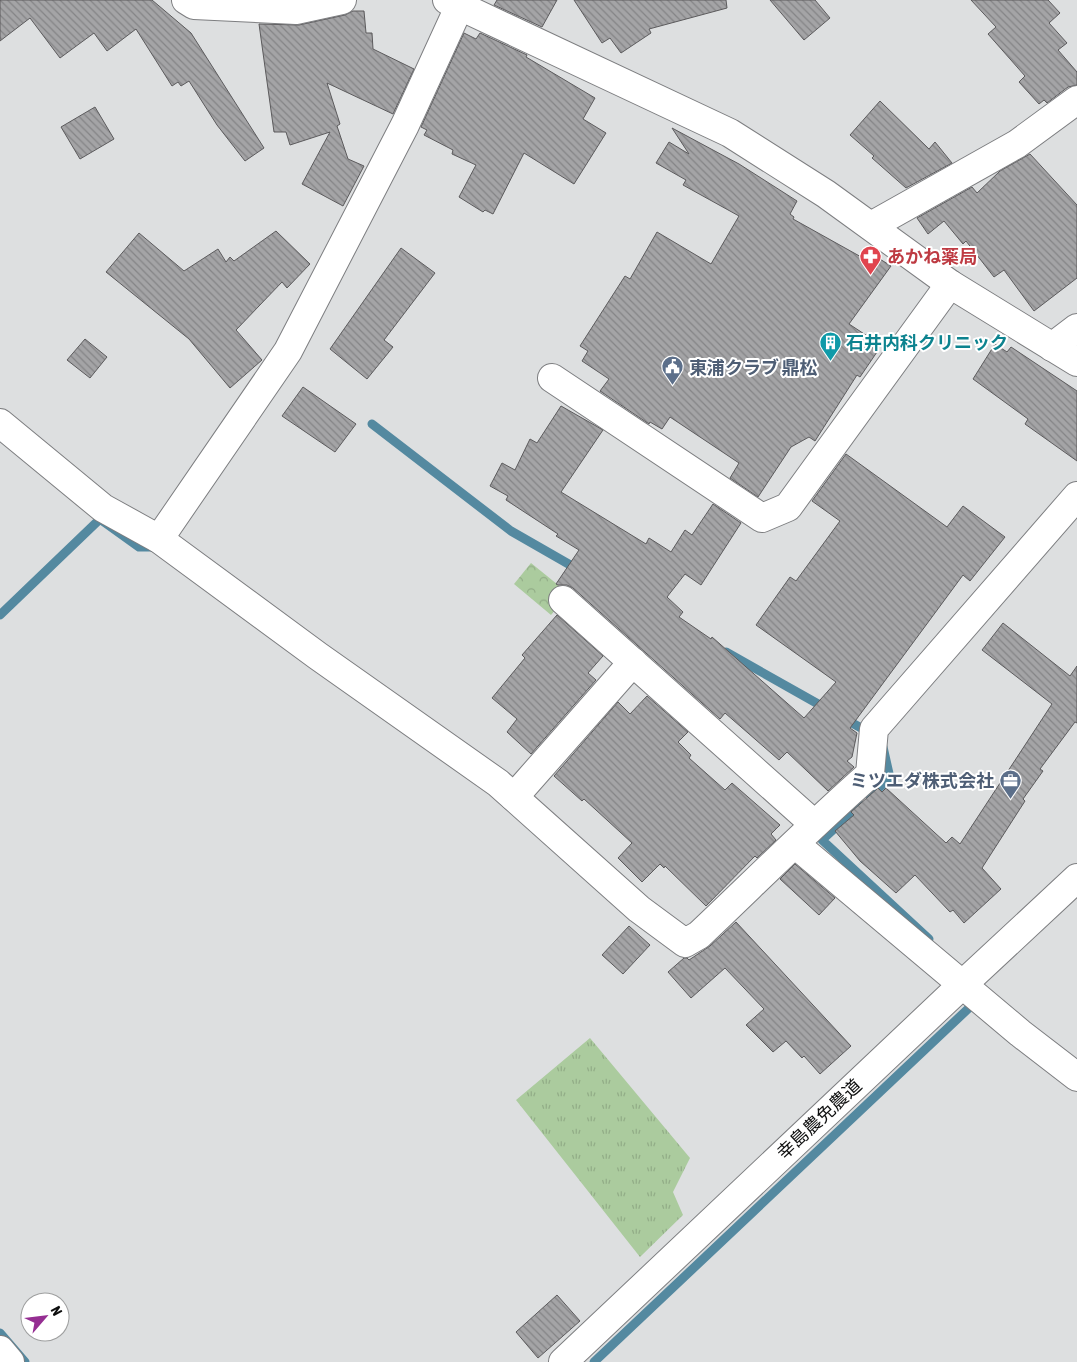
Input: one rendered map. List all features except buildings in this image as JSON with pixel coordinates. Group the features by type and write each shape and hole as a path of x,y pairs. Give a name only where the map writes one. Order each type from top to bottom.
{"street":[{"path":"186,0 194,5 296,10 342,0"},
{"path":"159,539 288,351 405,125 457,2 730,133 826,194 950,284 1077,362"},
{"path":"871,226 1017,144 1077,100"},
{"path":"552,378 762,518 788,507 950,284"},
{"path":"1052,347 1077,328"},
{"path":"0,424 103,508 159,539 318,656 498,783 639,909 685,943 699,935 814,824 870,774 874,729 1077,496"},
{"path":"563,600 814,824"},
{"path":"514,798 633,662"},
{"path":"795,844 1020,1033 1077,1077"},
{"name":"幸島農免農道","path":"563,1362 1077,878"},
{"path":"0,1350 10,1362"}],"green space":[{"path":"531,563 568,593 551,615 514,584"},
{"path":"590,1038 690,1158 673,1192 683,1215 640,1257 516,1100"}],"waterway":[{"path":"372,424 511,531 579,570"},
{"path":"0,615 100,519 139,547 156,547"},
{"path":"726,652 827,709"},
{"path":"843,718 863,729"},
{"path":"870,796 890,778 883,747"},
{"path":"860,805 822,840 929,939"},
{"path":"594,1362 970,1007"},
{"path":"0,1333 25,1362"}],"place":[{"name":"あかね薬局","path":"871,275"},
{"name":"石井内科クリニック","path":"830,361"},
{"name":"東浦クラブ 鼎松","path":"673,386"},
{"name":"ミツエダ株式会社","path":"1010,799"}]}
